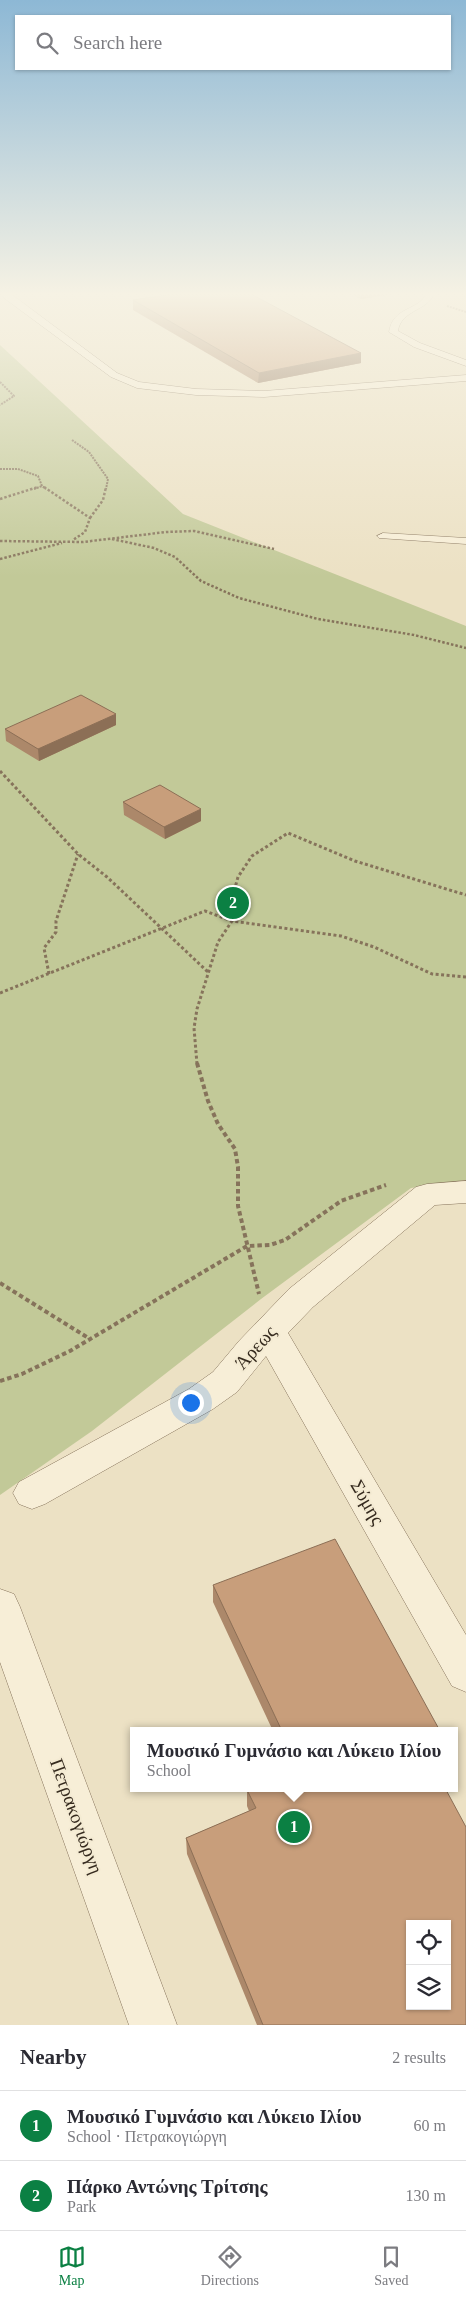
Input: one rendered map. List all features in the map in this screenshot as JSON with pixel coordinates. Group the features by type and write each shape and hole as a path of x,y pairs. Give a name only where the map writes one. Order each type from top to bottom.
{"street":[{"name":"Άρεως","path":"32,1493 201,1399 225,1382 269,1331 320,1282 427,1195 466,1192"},
{"name":"Σύμης","path":"269,1331 466,1673"},
{"name":"Πετρακογιώργη","path":"0,1607 153,2025"}],"lane":[{"path":"166,388 196,392 264,394 333,388"},
{"path":"383,536 466,541"}],"path":[{"path":"0,405 14,396 6,388"},
{"path":"0,559 79,539 89,528 90,518 103,500 108,479 89,452 72,440"},
{"path":"0,469 18,469 38,476 42,486 90,518"},
{"path":"0,499 42,486"},
{"path":"0,541 69,542 194,531 274,549"},
{"path":"112,539 154,548 175,556 202,581 239,598 318,619 414,635 466,648"},
{"path":"0,771 78,854 107,877 208,972"},
{"path":"269,1331 246,1246 238,1206 238,1167 235,1149 218,1124 198,1070 194,1028 208,972 218,942 232,922 233,895 238,877 252,856 288,832 355,861 466,895"},
{"path":"49,974 44,948 56,932 56,921 78,854"},
{"path":"0,993 84,962 160,928 205,911 232,922 342,936 374,947 432,974 466,977"},
{"path":"0,1381 46,1364 246,1246 270,1245 285,1240 340,1200 391,1183"},
{"path":"0,1283 90,1339"}],"green space":[{"path":"0,388 47,388 183,514 466,626 466,1180 411,1188 261,1299 92,1431 0,1495"}],"building":[{"path":"81,695 116,714 38,749 5,729"},
{"path":"160,785 201,809 164,827 123,802"},
{"path":"335,1539 438,1727 280,1727 213,1585"},
{"path":"248,1792 447,1792 466,1827 466,2025 263,2025 186,1838 256,1808"}],"place":[{"name":"Πάρκο Αντώνης Τρίτσης","path":"233,903"},
{"name":"Μουσικό Γυμνάσιο και Λύκειο Ιλίου","path":"294,1827"}]}
